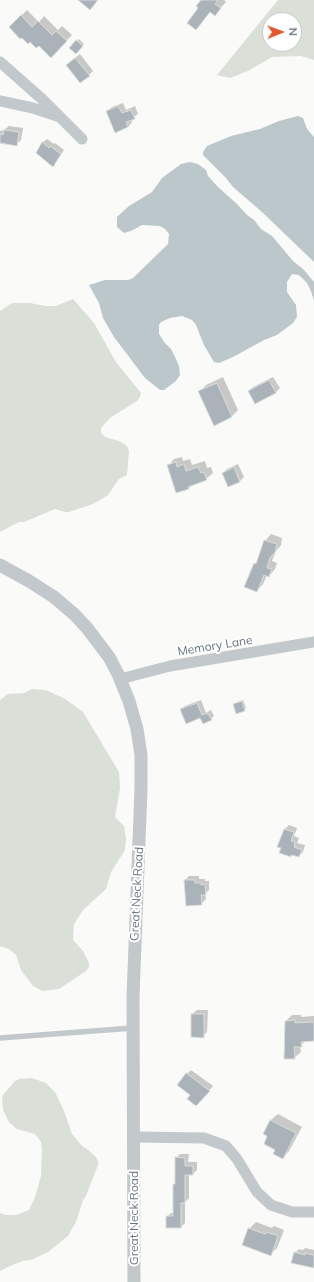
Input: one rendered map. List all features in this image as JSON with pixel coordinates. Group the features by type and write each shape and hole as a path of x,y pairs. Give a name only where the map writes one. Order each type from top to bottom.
{"street":[{"path":"0,62 32,90 82,139"},
{"path":"0,101 33,108 61,118"},
{"name":"Great Neck Road","path":"0,565 46,592 75,615 98,642 114,665 131,706 136,724 140,747 141,820 134,954 134,1282"},
{"name":"Memory Lane","path":"120,679 170,666 314,642"},
{"path":"134,1137 204,1138 226,1146 237,1159 257,1192 271,1205 292,1212 314,1212"}],"lane":[{"path":"0,1038 133,1028"}],"shaded area":[{"path":"278,0 314,0 314,60 301,56 272,57 248,71 230,78 217,75 262,20 262,52 302,52 302,12 268,12"},
{"path":"298,116 303,118 307,129 314,137 314,262 262,212 233,187 203,155 203,152 207,146 231,136 260,129 279,121"},
{"path":"190,162 198,164 206,170 208,176 218,187 254,220 261,229 272,236 293,261 303,269 314,282 314,301 307,283 299,275 292,274 287,282 287,292 296,305 297,317 293,323 277,335 219,363 214,362 204,345 196,325 192,320 182,316 170,318 161,322 159,325 159,334 171,349 179,366 180,375 176,381 164,390 160,390 145,378 114,337 103,318 99,303 89,285 105,280 128,280 133,278 168,244 169,234 160,226 142,225 124,233 117,227 117,217 129,206 152,192 162,178 181,164"},
{"path":"73,299 94,323 116,362 141,393 137,401 110,418 101,428 101,433 105,437 119,441 127,446 129,451 127,475 119,479 108,495 93,504 69,512 55,509 24,522 19,522 0,532 0,311 12,303 30,303 45,306 56,306"},
{"path":"32,689 46,690 65,699 83,712 119,772 120,788 115,817 124,826 126,839 125,850 111,872 106,889 83,910 74,924 73,940 83,951 89,963 89,967 86,971 59,989 42,991 33,986 21,970 16,955 9,949 0,946 0,700 8,694 24,693"},
{"path":"32,1078 46,1083 55,1092 64,1111 72,1134 82,1146 95,1156 98,1161 98,1165 83,1200 76,1222 68,1236 48,1252 0,1271 0,1213 5,1215 16,1215 29,1210 35,1197 41,1176 42,1150 41,1142 35,1134 17,1129 9,1122 3,1110 2,1099 3,1095 15,1081 19,1079"}],"building":[{"path":"78,0 98,0 90,10"},
{"path":"201,0 218,0 215,4 221,8 215,16 210,12 196,30 187,23 198,8 196,6"},
{"path":"21,15 32,27 38,21 52,35 56,31 67,41 51,58 39,46 36,48 30,42 28,44 22,38 20,39 9,27"},
{"path":"76,40 83,46 76,54 69,48"},
{"path":"75,58 90,76 80,83 66,65"},
{"path":"118,106 122,113 131,110 135,119 126,122 128,127 115,133 106,111"},
{"path":"4,130 19,132 17,146 0,143 0,134 3,135"},
{"path":"42,142 49,148 50,146 61,154 53,167 36,153"},
{"path":"269,380 276,393 255,404 248,391"},
{"path":"217,383 232,417 214,426 198,391"},
{"path":"176,462 177,467 184,464 186,471 198,467 201,473 204,472 207,480 188,487 189,489 176,493 167,465"},
{"path":"234,467 240,482 228,487 222,473"},
{"path":"264,540 277,544 275,552 270,558 267,568 272,569 269,577 264,575 257,592 244,587 254,563 256,564"},
{"path":"242,701 245,711 236,714 233,704"},
{"path":"197,703 202,715 207,713 212,720 203,724 200,718 186,724 180,709"},
{"path":"284,829 294,832 291,841 295,842 294,847 302,850 299,857 291,855 291,857 279,853 281,848 277,847"},
{"path":"184,880 195,880 195,883 201,883 201,885 205,884 206,895 201,895 202,905 186,906"},
{"path":"191,1014 204,1014 204,1038 191,1037"},
{"path":"295,1020 295,1023 314,1022 314,1041 301,1042 302,1047 294,1047 295,1059 284,1059 285,1021"},
{"path":"186,1073 210,1091 196,1106 187,1099 190,1095 177,1085"},
{"path":"270,1120 296,1133 283,1159 273,1154 275,1150 264,1144 267,1136 263,1134"},
{"path":"175,1157 185,1158 185,1166 193,1166 193,1175 185,1175 185,1203 181,1203 181,1228 166,1228 166,1216 173,1216"},
{"path":"248,1228 262,1233 266,1234 267,1232 278,1236 271,1256 242,1245"},
{"path":"294,1252 305,1255 305,1253 314,1255 314,1268 291,1263"}]}
